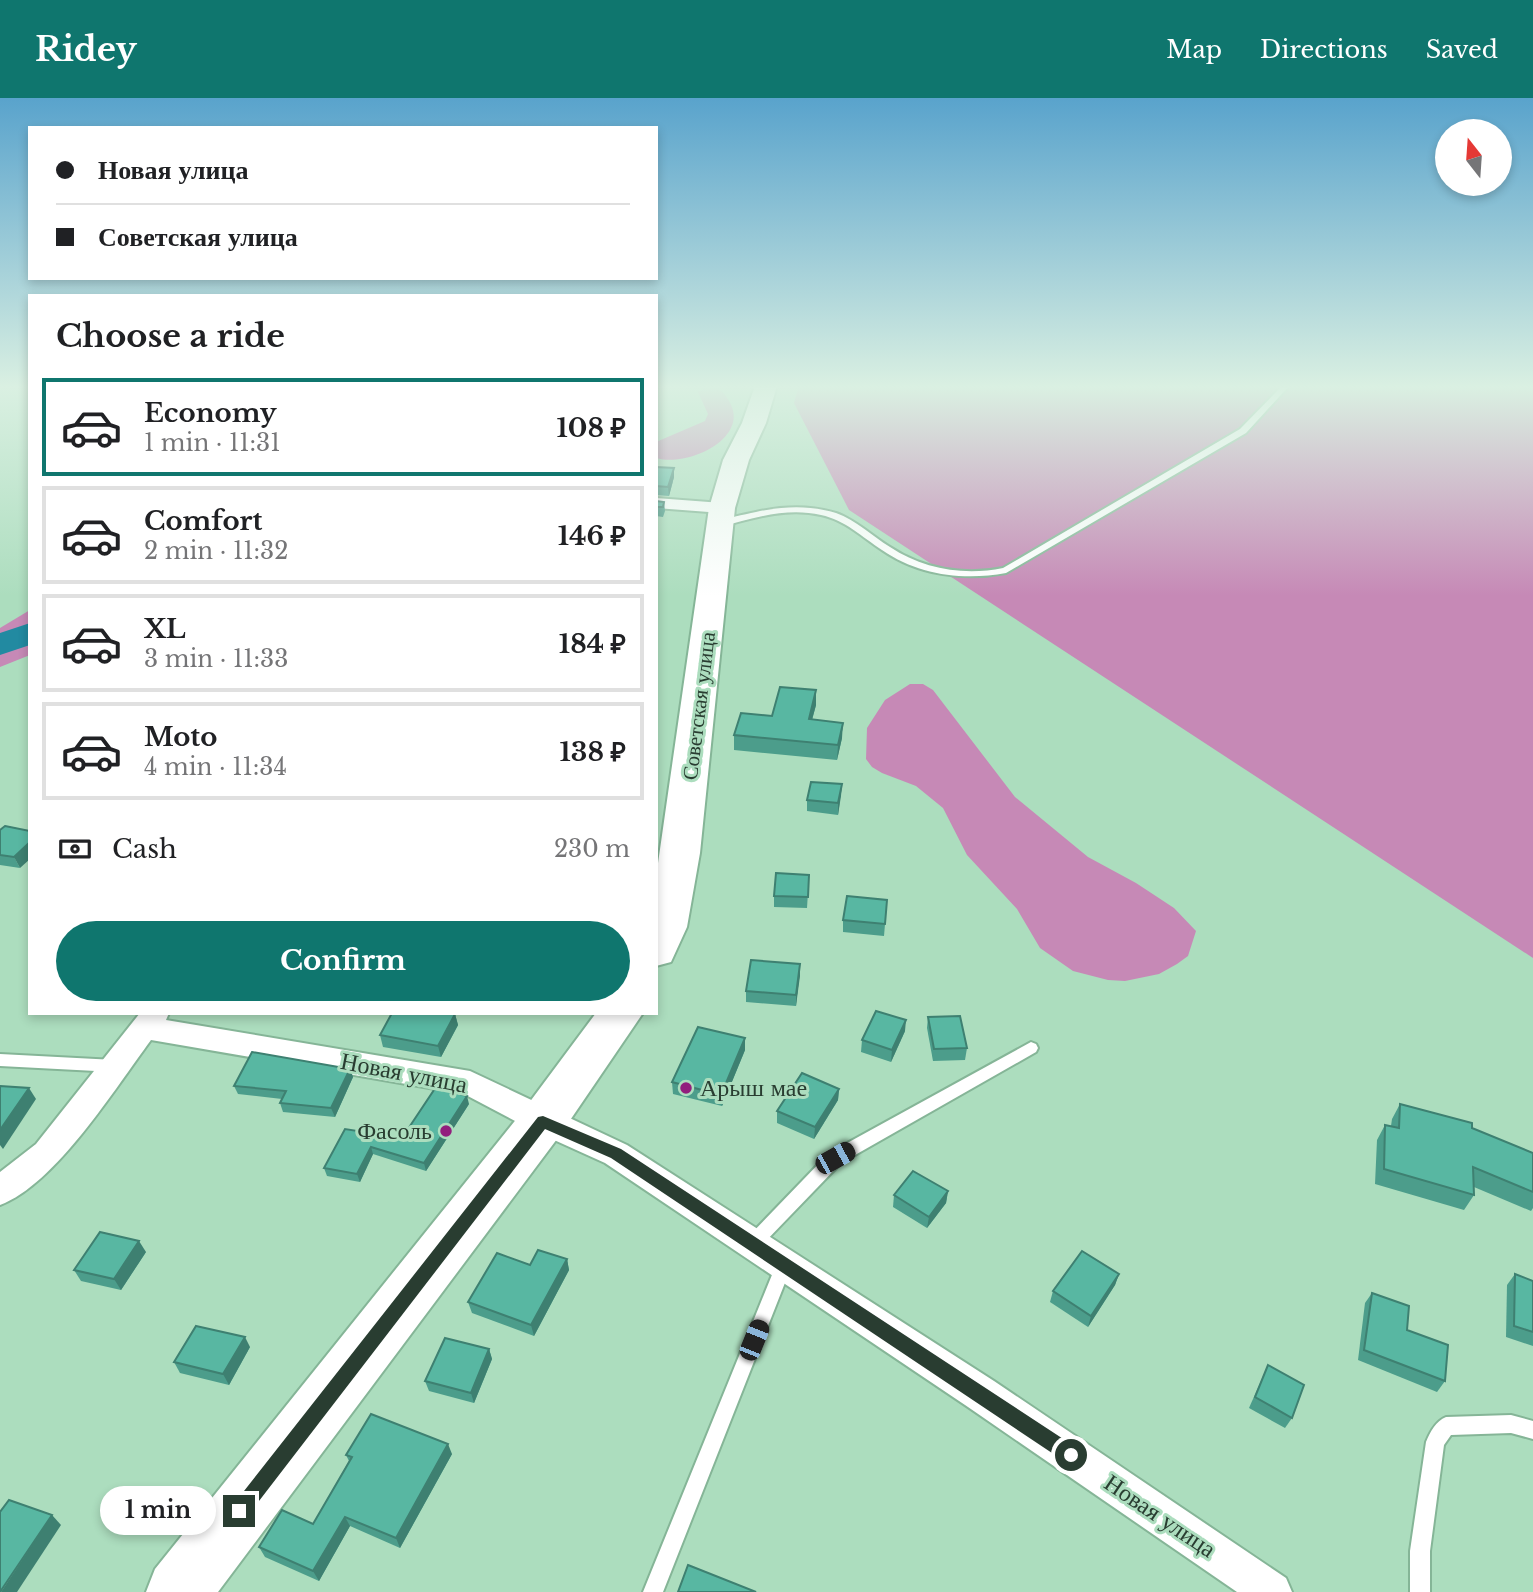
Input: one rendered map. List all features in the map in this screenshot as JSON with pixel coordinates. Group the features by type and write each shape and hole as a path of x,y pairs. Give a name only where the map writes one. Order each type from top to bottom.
{"main road":[{"name":"Советская улица","path":"658,946 666,926 681,853 721,516 738,456"},
{"path":"178,1592 543,1121 620,1015"}],"street":[{"path":"658,503 721,516"},
{"path":"0,1191 47,1153 151,1021"},
{"name":"Новая улица","path":"151,1021 470,1083 543,1121 616,1154 981,1394 1272,1592"}],"lane":[{"path":"721,516 782,510 829,514 846,520 896,555 916,564 966,575 988,575 1006,570 1201,456"},
{"path":"753,1244 835,1158 1031,1048"},
{"path":"0,1060 116,1067"},
{"path":"653,1592 785,1265"},
{"path":"1420,1592 1420,1551 1435,1442 1446,1426 1511,1424 1533,1430"}],"shaded area":[{"path":"658,456 692,456 685,458 658,458"},
{"path":"821,456 1533,456 1533,958 849,510"},
{"path":"28,611 28,656 0,667 0,628"},
{"path":"910,684 923,684 933,690 1015,797 1088,857 1136,883 1174,908 1196,931 1188,956 1159,974 1125,981 1108,980 1073,971 1040,948 1017,909 967,855 943,808 916,786 882,773 866,759 867,728 885,700"}],"building":[{"path":"658,467 674,468 668,487 658,486"},
{"path":"780,687 816,690 809,719 843,723 838,745 734,735 741,713 772,716"},
{"path":"811,782 842,784 838,803 807,800"},
{"path":"5,826 28,831 28,844 14,857 0,855 0,830"},
{"path":"776,873 809,875 808,897 774,896"},
{"path":"847,896 887,900 885,924 843,920"},
{"path":"751,960 800,964 796,995 746,991"},
{"path":"876,1011 906,1020 892,1050 862,1040"},
{"path":"391,1015 454,1015 438,1046 380,1035"},
{"path":"960,1016 967,1048 934,1049 928,1017"},
{"path":"698,1027 745,1038 721,1095 672,1082"},
{"path":"252,1052 350,1069 331,1108 280,1103 286,1091 234,1086"},
{"path":"802,1073 839,1089 815,1127 777,1111"},
{"path":"0,1086 29,1088 0,1130"},
{"path":"436,1087 467,1096 424,1163 371,1147 357,1174 324,1168 345,1129 402,1138"},
{"path":"1400,1104 1472,1123 1472,1128 1533,1153 1533,1192 1473,1167 1474,1195 1384,1169 1385,1125 1399,1128"},
{"path":"913,1171 948,1191 929,1217 894,1195"},
{"path":"100,1232 139,1241 114,1279 74,1270"},
{"path":"538,1250 567,1259 531,1325 468,1302 497,1253 530,1265"},
{"path":"1082,1251 1119,1274 1091,1316 1053,1291"},
{"path":"1515,1274 1533,1281 1533,1332 1514,1326"},
{"path":"1372,1293 1409,1306 1407,1330 1448,1345 1445,1381 1364,1350"},
{"path":"196,1326 245,1337 223,1374 174,1362"},
{"path":"445,1338 489,1349 471,1393 425,1381"},
{"path":"1268,1365 1304,1385 1292,1418 1255,1397"},
{"path":"371,1414 448,1444 396,1538 345,1517 313,1571 259,1547 282,1510 313,1524 352,1457 346,1455"},
{"path":"9,1500 52,1515 0,1592 0,1512"},
{"path":"688,1565 756,1592 678,1592"}],"waterway":[{"path":"0,645 28,634"}],"place":[{"name":"Арыш мае","path":"686,1088"},
{"name":"Фасоль","path":"446,1131"}],"route":[{"path":"239,1511 543,1121 616,1154 1071,1455"}]}
